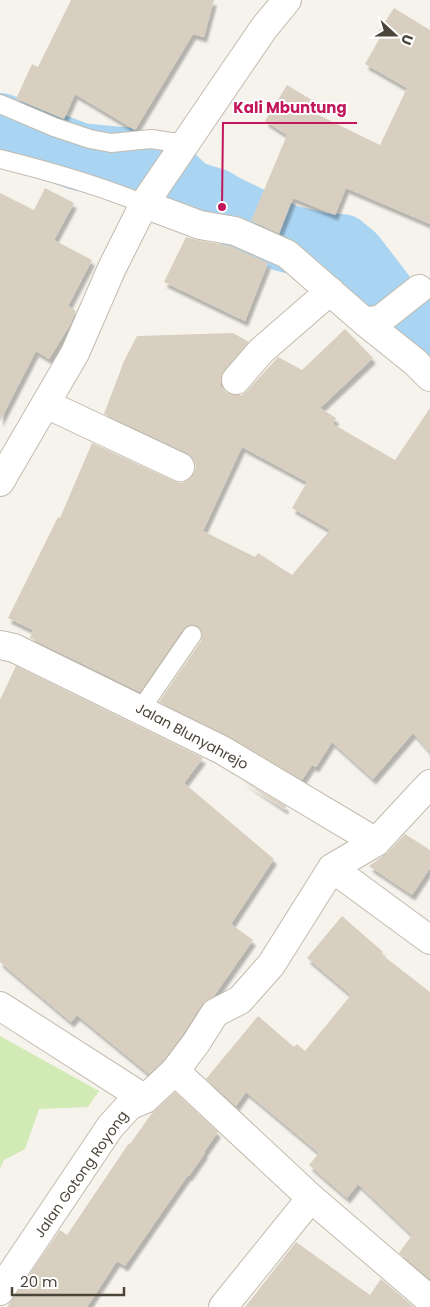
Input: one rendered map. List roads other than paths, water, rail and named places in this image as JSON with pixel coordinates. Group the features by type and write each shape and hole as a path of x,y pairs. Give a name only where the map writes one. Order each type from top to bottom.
{"street":[{"path":"0,482 75,352 112,268 144,204 264,28 288,0"},
{"path":"144,204 200,225 235,231 287,254 330,291 373,320 430,378"},
{"path":"236,380 261,351 330,291"},
{"path":"373,320 411,296"},
{"path":"46,404 180,466"},
{"name":"Jalan Blunyahrejo","path":"0,645 14,648 222,750 376,842"},
{"name":"Jalan Gotong Royong","path":"0,1290 110,1127 129,1106 145,1098 175,1072 215,1012 240,1000 271,965 332,868 376,842 430,784"},
{"path":"332,868 430,940"},
{"path":"0,1006 145,1098"},
{"path":"175,1072 311,1198 430,1300"},
{"path":"223,1307 311,1198"}],"lane":[{"path":"0,104 54,127 90,139 111,143 151,139 183,147"},
{"path":"0,159 111,190 144,204"},
{"path":"141,710 192,635"}],"waterway":[{"path":"0,127 80,157 123,161 169,176 188,194 214,202 285,238 323,247 341,248 352,257 401,321 430,337"}],"place":[{"name":"Kali Mbuntung","path":"222,207"}]}
